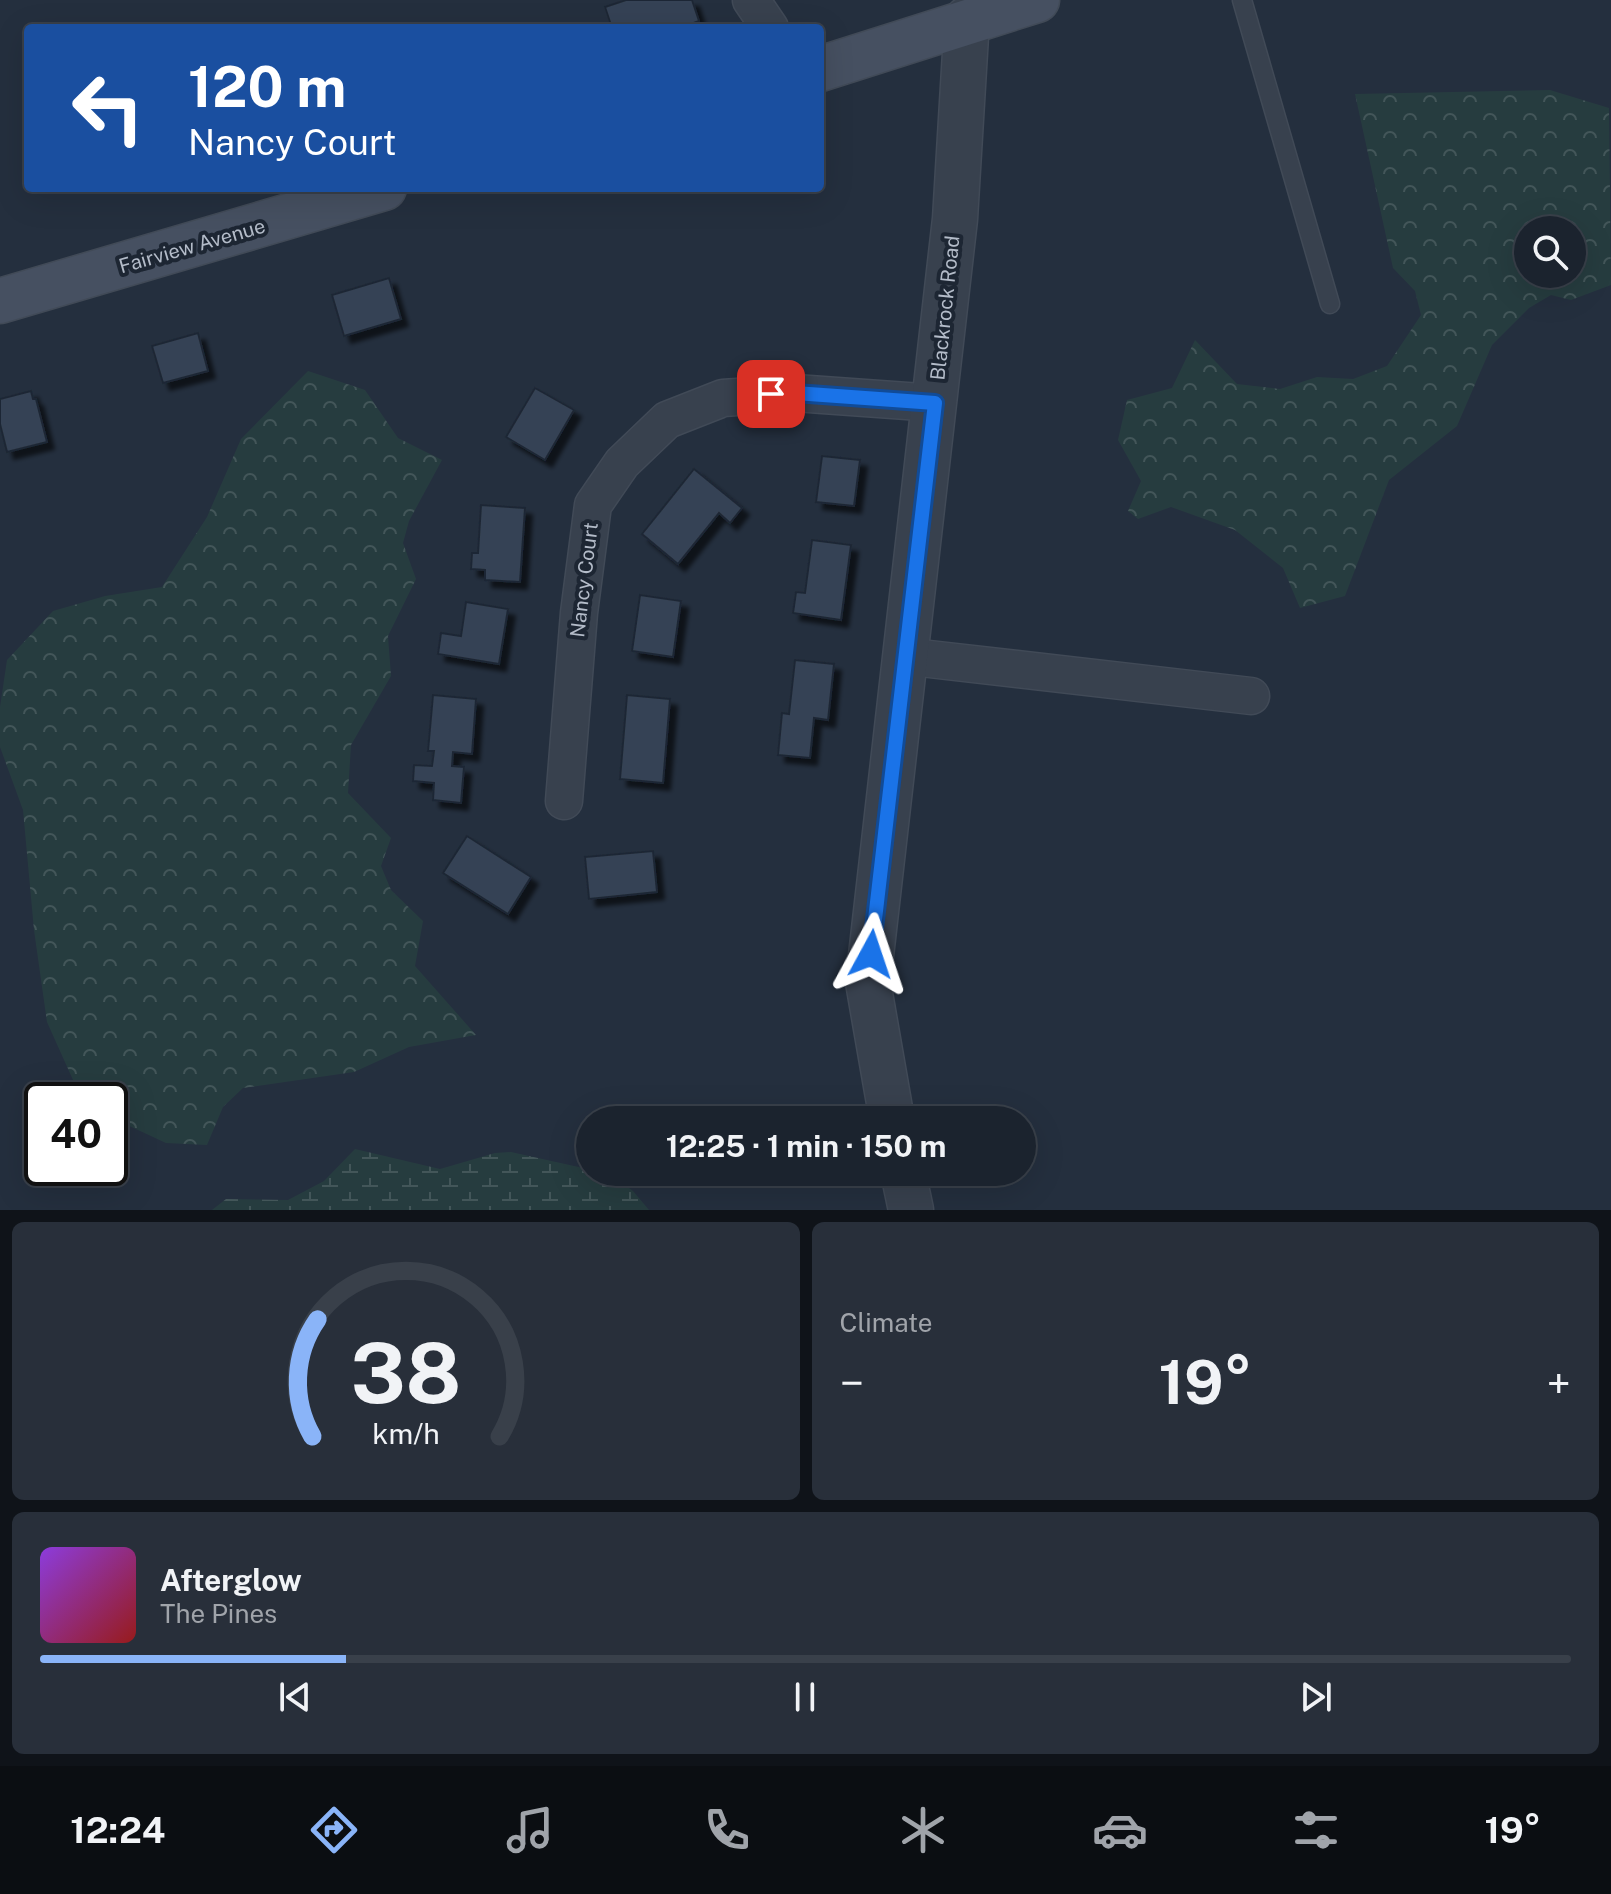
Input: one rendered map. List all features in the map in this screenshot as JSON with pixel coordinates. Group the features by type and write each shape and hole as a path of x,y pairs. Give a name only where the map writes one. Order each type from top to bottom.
{"main road":[{"path":"824,68 967,19 1037,0"},
{"name":"Fairview Avenue","path":"0,301 370,192"}],"street":[{"path":"751,0 767,24"},
{"name":"Blackrock Road","path":"890,1106 868,982 955,219 967,19"},
{"name":"Nancy Court","path":"564,801 579,613 593,505 622,463 667,420 723,398 795,393 935,403"},
{"path":"903,656 1251,696"},
{"path":"906,1186 911,1210"}],"lane":[{"path":"1242,0 1330,304"}],"green space":[{"path":"1550,90 1609,108 1611,285 1571,300 1551,295 1529,308 1492,345 1457,426 1389,480 1345,596 1300,608 1283,568 1235,530 1171,507 1138,519 1128,511 1141,481 1118,440 1127,400 1172,388 1195,340 1237,384 1280,389 1317,377 1353,379 1387,366 1421,315 1415,291 1393,268 1355,94"},
{"path":"308,371 365,390 398,438 442,460 409,521 403,543 416,579 388,636 391,676 351,745 348,793 391,838 381,866 391,890 423,921 415,966 476,1035 409,1047 354,1072 243,1088 223,1107 207,1145 166,1143 128,1125 128,1082 74,1082 47,1022 34,930 23,810 0,747 0,707 7,660 53,611 105,596 162,587 207,517 241,439"},
{"path":"355,1149 440,1169 495,1153 511,1152 576,1166 576,1186 626,1186 649,1210 212,1210 226,1199 288,1200 324,1181"}],"building":[{"path":"626,0 692,0 699,21 691,24 611,24 605,7"},
{"path":"389,278 401,319 344,336 332,295"},
{"path":"198,333 208,371 163,383 152,346"},
{"path":"535,388 574,410 545,460 506,437"},
{"path":"31,391 47,442 7,452 0,424 0,399"},
{"path":"822,456 860,460 854,506 816,502"},
{"path":"694,469 742,508 730,523 719,513 678,564 642,534"},
{"path":"481,505 525,508 520,582 485,580 485,570 471,569 472,553 478,553"},
{"path":"812,540 851,545 841,620 793,613 796,592 805,593"},
{"path":"640,595 681,601 673,657 632,651"},
{"path":"466,602 508,609 499,664 438,654 441,633 461,636"},
{"path":"795,660 834,664 828,720 814,718 810,758 778,755 782,713 789,714"},
{"path":"433,695 476,699 472,754 453,752 452,766 464,767 461,803 433,800 434,783 413,781 414,765 432,766 434,751 428,751"},
{"path":"627,695 670,699 663,783 620,779"},
{"path":"467,836 531,877 508,914 443,873"},
{"path":"653,851 657,892 589,899 585,857"}],"route":[{"path":"771,394 935,403 896,715 871,954"}]}
